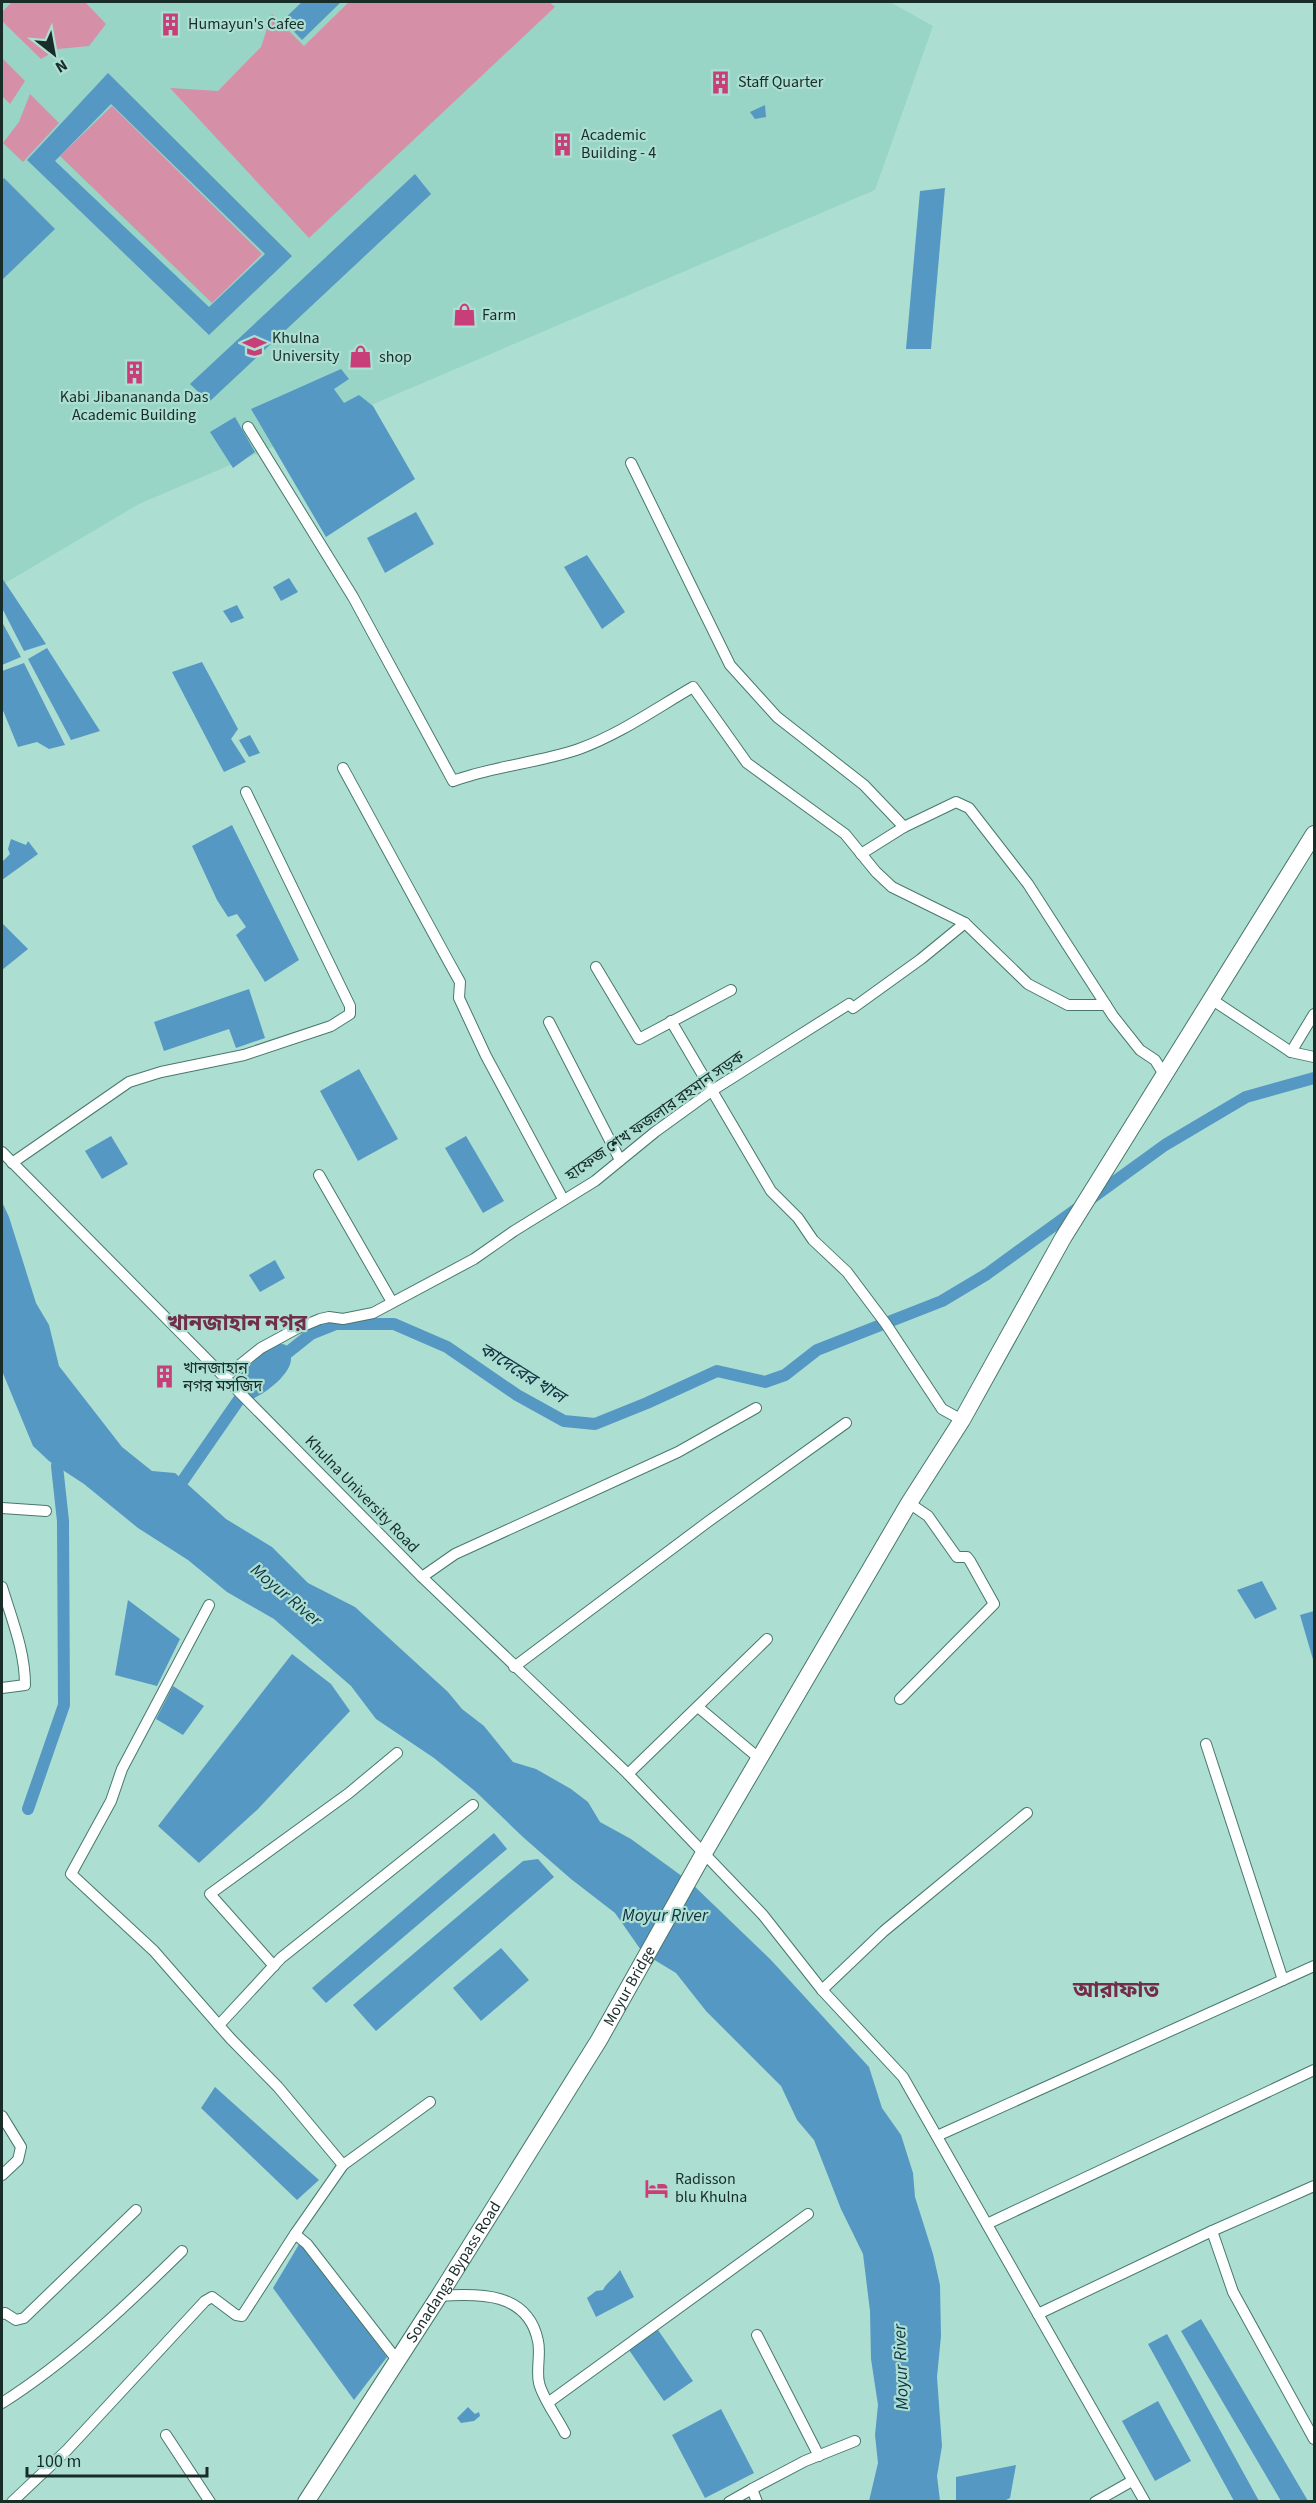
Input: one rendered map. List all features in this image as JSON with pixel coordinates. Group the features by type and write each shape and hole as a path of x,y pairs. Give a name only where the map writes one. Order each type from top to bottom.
{"main road":[{"name":"Moyur Bridge","path":"599,2040 704,1853 909,1503 962,1420 1063,1238 1314,834"},
{"name":"Sonadanga Bypass Road","path":"306,2502 439,2296 599,2040"}],"street":[{"path":"248,427 353,597 453,781 474,773 576,750 607,738 693,687 747,763 845,834 892,887 965,923 1028,984 1068,1005 1106,1005"},
{"path":"631,463 730,665 777,717 864,785 904,827"},
{"path":"342,768 460,982 459,998 486,1056 563,1199"},
{"path":"12,1163 129,1082 161,1072 244,1055 331,1026 350,1014 350,1006 246,792"},
{"path":"861,854 904,827 956,802 969,808 1028,885 1106,1005 1140,1050 1155,1060 1165,1076"},
{"name":"হাফেজ শেখ ফজলার রহমান সড়ক","path":"226,1376 261,1348 296,1329 329,1317 343,1319 373,1313 474,1259 563,1199 595,1181 713,1090 849,1004 853,1008 921,959 965,923"},
{"path":"596,967 639,1039 730,990"},
{"path":"1211,999 1291,1052 1314,1057"},
{"path":"1291,1052 1314,1014"},
{"path":"549,1022 620,1160"},
{"path":"671,1022 771,1191 798,1218 813,1240 843,1267 886,1324 942,1409 962,1420"},
{"name":"Khulna University Road","path":"2,1152 226,1376 422,1577 628,1774 763,1915 822,1990 903,2077 1145,2502"},
{"path":"319,1175 392,1302"},
{"path":"422,1577 455,1554 678,1452 756,1408"},
{"path":"514,1667 709,1521 846,1423"},
{"path":"900,1699 994,1604 967,1557 957,1557 928,1516 909,1503"},
{"path":"2,1509 46,1511"},
{"path":"2,1587 21,1644 26,1685 2,1688"},
{"path":"209,1605 122,1769 111,1800 71,1874 154,1951 219,2025 278,2087 343,2165"},
{"path":"628,1774 767,1639"},
{"path":"698,1707 760,1760"},
{"path":"1206,1744 1282,1980"},
{"path":"273,1966 210,1894 349,1793 397,1754"},
{"path":"219,2025 273,1966 473,1805"},
{"path":"822,1990 884,1931 1027,1813"},
{"path":"937,2136 1314,1966"},
{"path":"987,2224 1314,2070"},
{"path":"12,2502 74,2442 205,2301 212,2297 236,2315 242,2316 343,2165 430,2102"},
{"path":"2,2116 21,2147 18,2160 2,2175"},
{"path":"1038,2314 1212,2231 1314,2186"},
{"path":"2,2314 5,2313 16,2320 24,2318 136,2210"},
{"path":"549,2402 808,2214"},
{"path":"1212,2231 1233,2292 1314,2439"},
{"path":"295,2234 307,2244 397,2360"},
{"path":"2,2403 72,2352 135,2297 182,2251"},
{"path":"439,2296 467,2294 489,2296 509,2302 522,2310 532,2322 538,2342 539,2383 565,2433"},
{"path":"757,2336 819,2456"},
{"path":"166,2435 210,2502"},
{"path":"729,2502 819,2456 855,2441"},
{"path":"1095,2502 1132,2481"},
{"path":"752,2489 757,2502"}],"shaded area":[{"name":"Khulna University","path":"2,2 890,2 933,26 875,190 139,504 2,585"},
{"path":"12,2 85,2 106,24 89,46 58,49 41,59 2,21 2,12"},
{"path":"349,2 549,2 555,7 309,238 170,88 218,91 261,47 272,14 304,46"},
{"path":"2,58 25,81 10,104 2,96"},
{"path":"30,94 59,123 23,162 3,143 19,122"},
{"path":"112,106 262,254 212,303 60,156"}],"water":[{"path":"302,2 341,2 302,40 283,20"},
{"path":"108,73 292,256 209,335 27,160","holes":["111,104 265,254 209,307 55,161"]},
{"path":"765,105 766,117 755,119 750,112"},
{"path":"415,174 431,194 209,402 190,384"},
{"path":"4,178 55,229 2,280 2,180"},
{"path":"945,188 931,349 906,349 920,191"},
{"path":"341,369 349,379 334,389 344,403 359,395 373,406 415,479 326,537 251,409"},
{"path":"235,417 255,452 233,468 210,432"},
{"path":"416,512 434,544 385,573 367,538"},
{"path":"587,555 625,612 602,629 564,567"},
{"path":"2,578 46,644 24,651 2,608"},
{"path":"289,578 298,592 281,601 273,587"},
{"path":"237,605 244,618 231,623 223,611"},
{"path":"2,622 21,657 2,665"},
{"path":"47,648 100,731 71,740 28,659"},
{"path":"202,662 238,729 231,739 246,762 224,772 172,672"},
{"path":"24,663 65,745 49,749 37,742 18,747 2,708 2,671"},
{"path":"250,735 260,753 249,757 239,740"},
{"path":"232,825 299,960 265,982 236,935 246,927 237,914 228,917 217,900 192,846"},
{"path":"11,839 26,845 28,841 38,854 2,880 2,862 10,854 8,849"},
{"path":"2,923 28,949 2,970"},
{"path":"249,989 265,1038 236,1048 229,1029 164,1051 154,1022"},
{"path":"359,1069 398,1139 358,1161 320,1091"},
{"path":"111,1136 128,1164 102,1179 85,1151"},
{"path":"466,1136 504,1201 483,1213 445,1148"},
{"name":"Moyur River","path":"2,1202 9,1217 36,1303 49,1325 59,1366 122,1447 152,1471 175,1473 226,1519 272,1547 308,1583 355,1607 448,1692 462,1709 484,1726 513,1762 536,1769 571,1789 588,1802 600,1822 631,1839 690,1882 771,1960 869,2067 882,2108 901,2135 913,2173 915,2197 940,2285 941,2336 937,2377 942,2446 937,2476 940,2501 869,2501 878,2463 875,2435 878,2405 871,2359 870,2311 863,2254 841,2209 814,2140 797,2120 781,2086 706,2011 676,1973 643,1953 615,1913 571,1879 475,1791 434,1758 376,1719 351,1686 274,1619 227,1592 188,1560 138,1528 84,1484 49,1461 33,1446 2,1371"},
{"path":"275,1260 285,1278 260,1292 249,1275"},
{"path":"279,1343 286,1345 290,1355 290,1365 287,1371 264,1393 252,1399 247,1397 246,1388 238,1388 236,1378 266,1350"},
{"path":"1262,1581 1277,1609 1255,1619 1237,1590"},
{"path":"128,1600 180,1639 157,1686 115,1675"},
{"path":"1314,1611 1314,1663 1300,1615"},
{"path":"292,1654 331,1684 350,1711 258,1809 199,1863 158,1826"},
{"path":"173,1686 204,1706 183,1735 156,1719"},
{"path":"494,1833 507,1849 326,2003 312,1988"},
{"path":"538,1859 554,1877 376,2031 353,2005 523,1861"},
{"path":"501,1948 529,1980 481,2021 453,1988"},
{"path":"215,2087 319,2180 297,2200 201,2108"},
{"path":"301,2241 387,2357 354,2400 273,2288"},
{"path":"620,2270 634,2297 596,2317 587,2298 596,2291 603,2290"},
{"path":"1201,2319 1308,2501 1281,2501 1181,2331"},
{"path":"658,2330 693,2381 664,2401 629,2350"},
{"path":"1167,2334 1259,2501 1234,2501 1148,2344"},
{"path":"1158,2401 1191,2461 1155,2481 1122,2421"},
{"path":"468,2407 475,2414 479,2412 480,2416 474,2421 461,2423 457,2418"},
{"path":"721,2409 754,2473 705,2498 672,2435"},
{"path":"1016,2465 1010,2498 1004,2501 956,2501 956,2477"}],"waterway":[{"name":"কাদেরের খাল","path":"277,1361 311,1334 336,1324 394,1324 447,1347 517,1395 564,1421 595,1424 717,1371 765,1382 785,1375 817,1350 942,1301 987,1274 1165,1145 1246,1097 1314,1078"},
{"name":"কাদেরের খাল","path":"175,1492 247,1388 258,1378"},
{"path":"28,1809 64,1705 63,1521 57,1466 59,1452"}],"place":[{"name":"Humayun's Cafee","path":"170,24"},
{"name":"Staff Quarter","path":"720,82"},
{"name":"Academic Building - 4","path":"563,144"},
{"name":"Farm","path":"464,315"},
{"name":"Khulna University","path":"254,347"},
{"name":"shop","path":"361,357"},
{"name":"Kabi Jibanananda Das Academic Building","path":"134,372"},
{"name":"খানজাহান নগর মসজিদ","path":"165,1377"},
{"name":"Radisson blu Khulna","path":"657,2188"}],"district":[{"name":"খানজাহান নগর","path":"237,1323"},
{"name":"আরাফাত","path":"1116,1990"}]}
